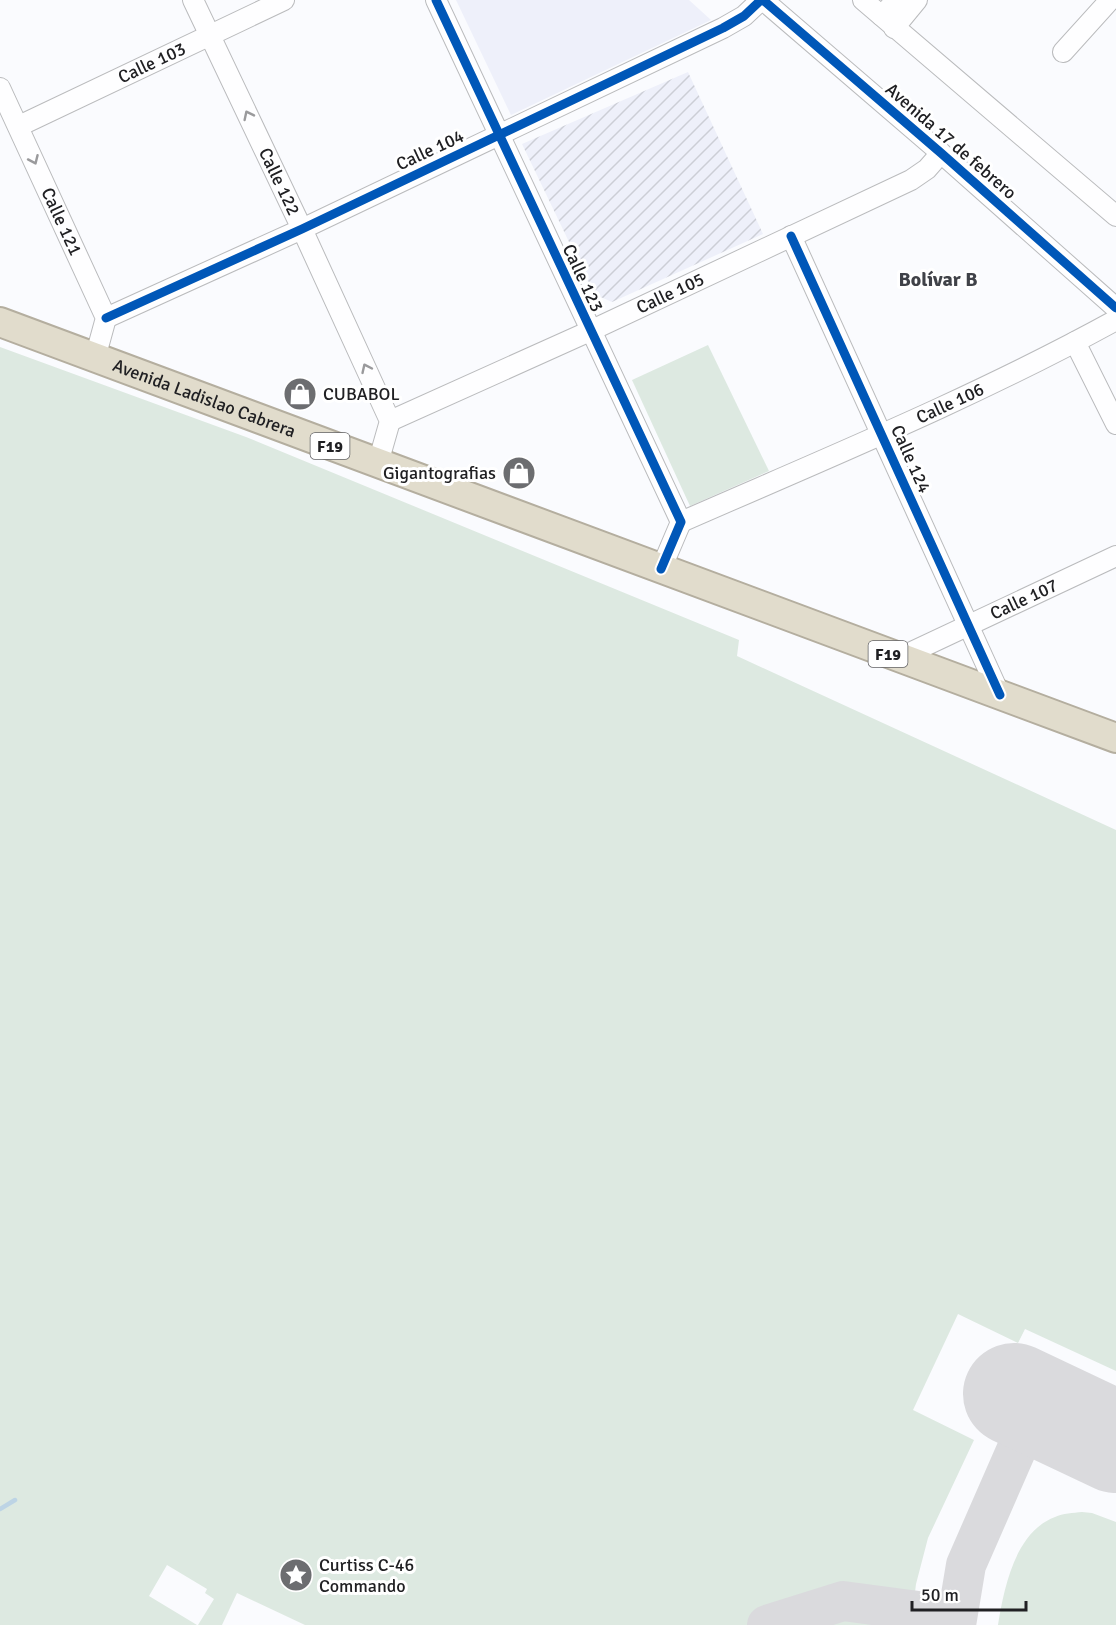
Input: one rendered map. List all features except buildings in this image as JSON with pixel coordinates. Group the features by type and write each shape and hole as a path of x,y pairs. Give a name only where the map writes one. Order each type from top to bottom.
{"highway":[{"name":"Avenida Ladislao Cabrera","path":"0,322 1116,738"}],"street":[{"name":"Calle 122","path":"193,0 390,421"},
{"name":"Calle 103","path":"19,126 284,0"},
{"name":"Calle 123","path":"436,0 681,522"},
{"name":"Calle 104","path":"106,318 302,229 723,28 744,16 762,0"},
{"name":"Avenida 17 de febrero","path":"762,0 941,153 1116,308"},
{"path":"863,0 1116,216"},
{"path":"888,22 896,0"},
{"path":"888,22 917,0"},
{"path":"1063,52 1110,0"},
{"name":"Calle 121","path":"0,88 106,318"},
{"name":"Calle 105","path":"390,421 590,331 911,180 927,169 941,153"},
{"name":"Calle 124","path":"791,236 1000,695"},
{"path":"95,358 106,318"},
{"name":"Calle 106","path":"681,522 882,434 1076,342 1116,320"},
{"path":"1076,342 1116,424"},
{"path":"378,463 390,421"},
{"path":"661,569 681,522"},
{"name":"Calle 107","path":"899,658 1116,556"}],"shaded area":[{"path":"456,0 689,0 711,20 511,115"},
{"path":"688,72 763,234 612,302 594,294 522,144"},
{"path":"708,345 769,471 690,506 632,380"},
{"path":"0,347 246,437 739,640 737,656 1116,830 1116,1371 1025,1329 1018,1343 958,1314 913,1410 974,1440 928,1538 916,1584 911,1625 305,1625 237,1593 222,1625 198,1625 214,1599 205,1593 207,1589 167,1565 149,1596 197,1625 0,1625"},
{"path":"1082,1512 1092,1513 1116,1522 1116,1625 998,1625 1008,1579 1021,1548 1030,1535 1041,1524 1055,1517"}],"waterway":[{"path":"0,1509 15,1500"}],"taxiway":[{"path":"956,1625 966,1565 1036,1405"},
{"path":"767,1625 843,1601 956,1616"}],"runway":[{"path":"1014,1394 1116,1442"}],"cycle path":[{"path":"436,0 681,522 661,569"},
{"path":"106,318 302,229 723,28 744,16 761,0"},
{"path":"763,0 1116,308"},
{"path":"791,236 1000,695"}],"place":[{"name":"CUBABOL","path":"300,394"},
{"name":"Gigantografias","path":"519,473"},
{"name":"Curtiss C-46 Commando","path":"296,1575"}],"district":[{"name":"Bolívar B","path":"938,279"}]}
